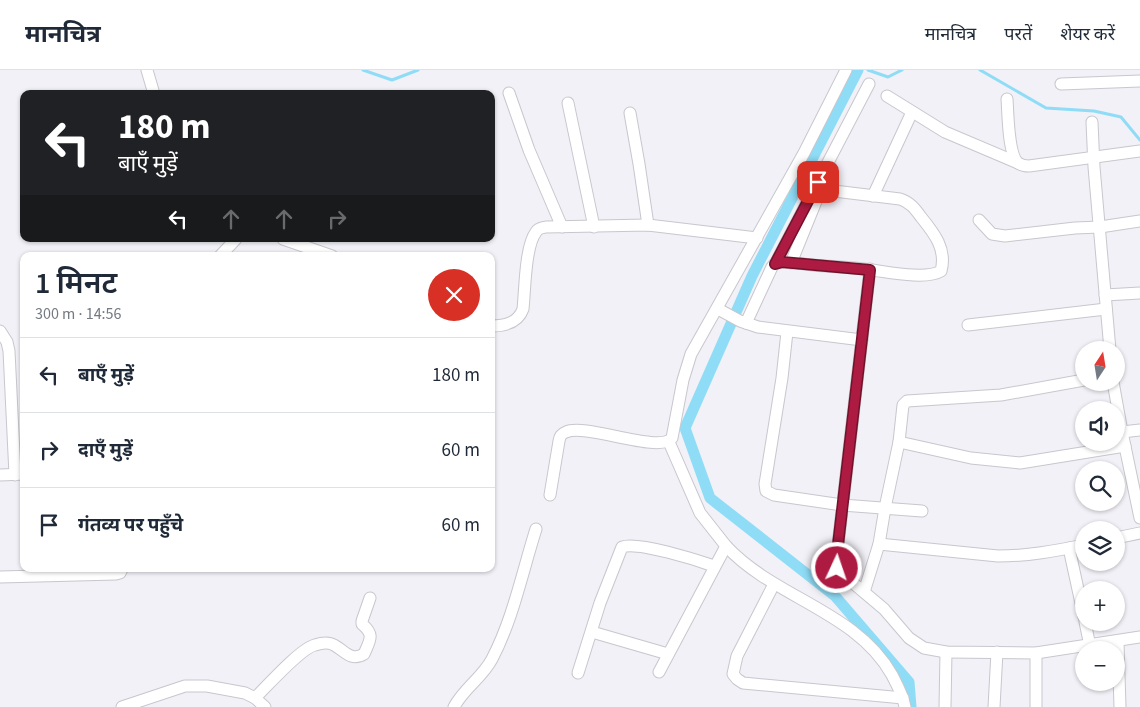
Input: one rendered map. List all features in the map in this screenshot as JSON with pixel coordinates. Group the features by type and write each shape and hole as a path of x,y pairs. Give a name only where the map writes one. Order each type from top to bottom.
{"street":[{"path":"147,70 153,90"},
{"path":"669,442 673,435 683,380 691,354 721,311 846,70"},
{"path":"1061,84 1140,81"},
{"path":"743,322 869,84"},
{"path":"508,93 562,227"},
{"path":"887,96 962,140 1029,166 1140,151"},
{"path":"1007,98 1012,154 1018,163"},
{"path":"568,103 594,226"},
{"path":"873,196 912,112"},
{"path":"630,113 648,225"},
{"path":"1092,122 1109,341"},
{"path":"775,264 782,262 791,263 870,270 893,274 931,274 940,271 943,259 938,238 910,203 900,199 831,190 822,191 819,194 791,263"},
{"path":"979,220 992,234 1005,236 1100,227 1140,221"},
{"path":"495,326 515,321 521,314 529,251 538,229 546,227 648,225 758,238"},
{"path":"224,252 233,242"},
{"path":"292,242 320,252"},
{"path":"870,270 842,505 837,568 884,609 909,638 924,648 946,652 1036,654 1075,648"},
{"path":"1105,295 1140,293"},
{"path":"968,326 1106,309"},
{"path":"721,311 743,322 787,332 862,340"},
{"path":"0,331 7,342 9,351 19,475 0,475"},
{"path":"787,332 782,378 765,484 766,491 774,495 842,505 922,511"},
{"path":"864,592 879,544 884,508 899,442 903,405 907,401 1001,395 1075,382"},
{"path":"550,495 559,441 564,432 577,430 647,442 669,442"},
{"path":"1125,432 1140,430"},
{"path":"669,442 700,513 733,554 774,584 827,613 862,638 885,662 904,702"},
{"path":"899,442 971,458 1020,463 1094,451"},
{"path":"1125,446 1140,518"},
{"path":"454,707 460,696 486,670 503,636 536,529"},
{"path":"1125,536 1140,533"},
{"path":"879,544 998,556 1031,555 1075,547"},
{"path":"578,673 600,603 622,548 631,545 684,556 714,566"},
{"path":"659,672 726,546"},
{"path":"1069,548 1076,581"},
{"path":"0,577 116,574 120,572"},
{"path":"774,584 737,656 733,674 737,679 743,683 904,702"},
{"path":"255,698 308,647 328,643 349,656 356,657 364,654 371,635 362,624 362,621 370,598"},
{"path":"592,632 668,654"},
{"path":"1124,641 1140,638"},
{"path":"945,707 946,652"},
{"path":"994,707 997,652"},
{"path":"1036,654 1036,707"},
{"path":"122,707 185,686 207,686 244,693 255,698 265,707"},
{"path":"1120,691 1120,707"}],"waterway":[{"path":"363,70 392,80 418,70"},
{"path":"858,70 752,276 685,428 710,498 835,596 909,682 911,707"},
{"path":"868,70 888,77 902,70"},
{"path":"980,70 1046,108 1094,111 1121,117 1140,140"}],"route":[{"path":"818,182 775,264 782,262 870,270 842,505 837,568"}]}
